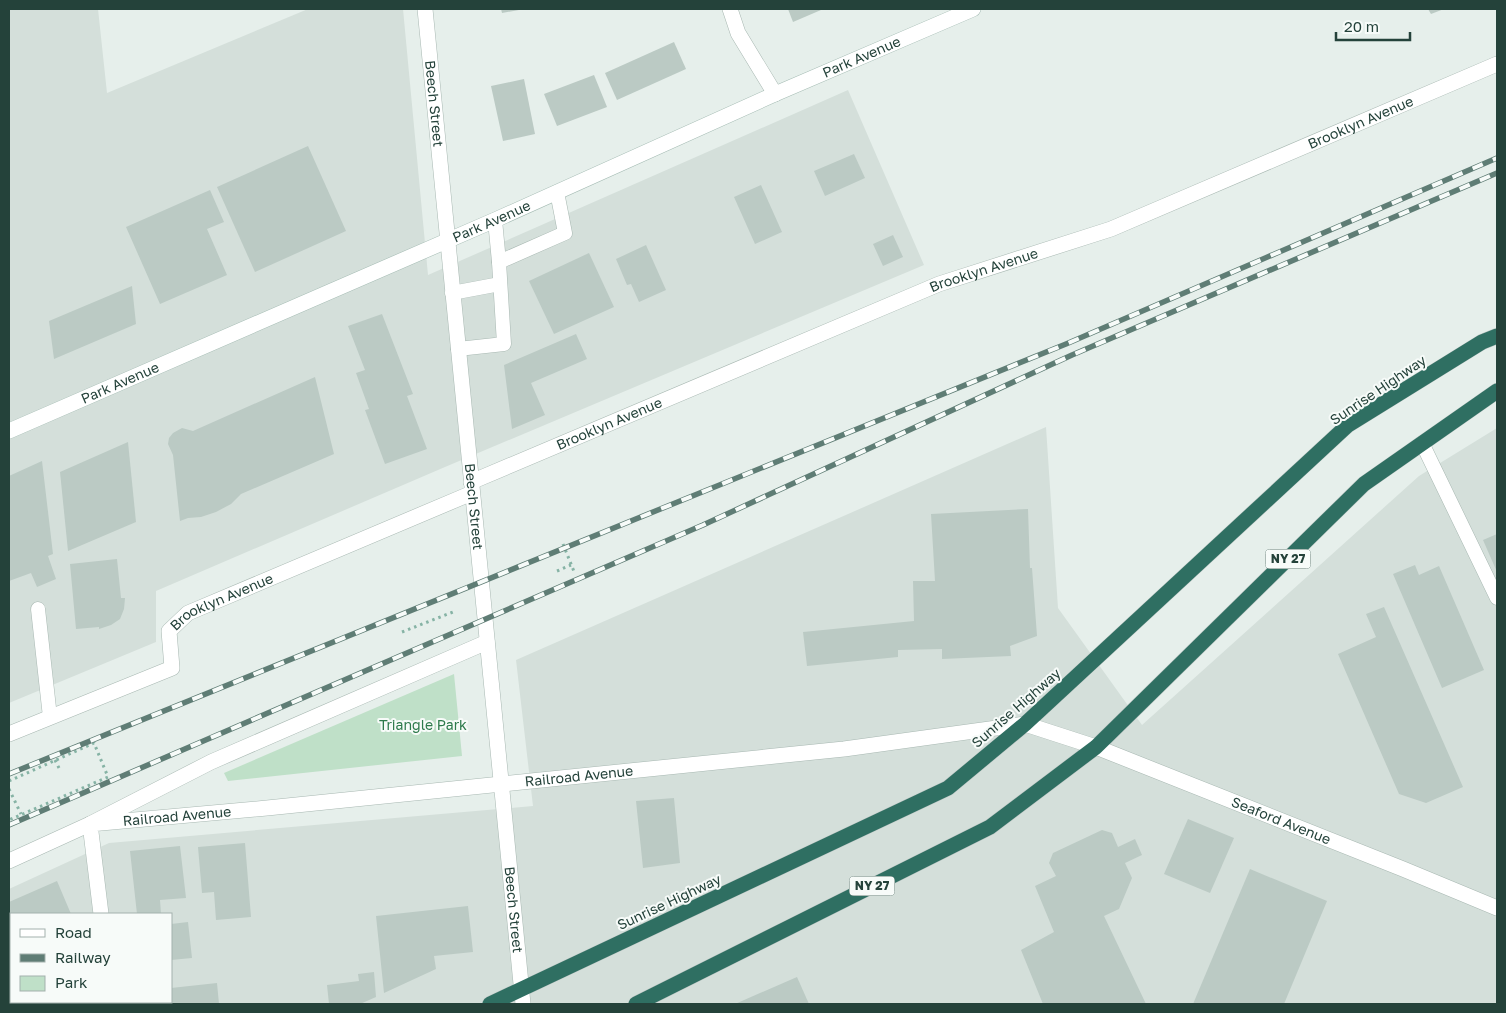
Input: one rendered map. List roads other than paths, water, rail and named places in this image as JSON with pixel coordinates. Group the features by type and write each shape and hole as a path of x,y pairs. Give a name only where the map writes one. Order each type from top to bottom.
{"highway":[{"name":"Sunrise Highway","path":"490,1004 522,997 948,788 1025,724 1348,426 1482,342 1497,336"},
{"name":"NY 27","path":"636,1004 990,827 1096,747 1364,484 1497,391"}],"street":[{"name":"Beech Street","path":"425,9 522,997"},
{"path":"730,9 738,33 775,94"},
{"name":"Park Avenue","path":"9,431 495,220 775,94 973,9"},
{"name":"Brooklyn Avenue","path":"9,734 172,668 169,631 188,613 472,488 588,433 939,284 1111,229 1497,64"},
{"name":"Railroad Avenue","path":"9,861 90,824 210,762 487,642"},
{"name":"Railroad Avenue","path":"90,824 241,811 844,749 1025,724 1065,737"},
{"name":"Seaford Avenue","path":"1065,737 1096,747 1497,908"},
{"path":"90,824 101,913"}],"lane":[{"path":"499,262 565,233 557,192"},
{"path":"458,348 504,344 495,220"},
{"path":"452,292 500,284"},
{"path":"1422,443 1497,598"},
{"path":"38,609 50,717"}],"railway":[{"path":"9,774 1066,344 1497,158"},
{"path":"9,825 703,525 1072,355 1497,173"}],"park label":[{"name":"Triangle Park","path":"423,725"}]}
